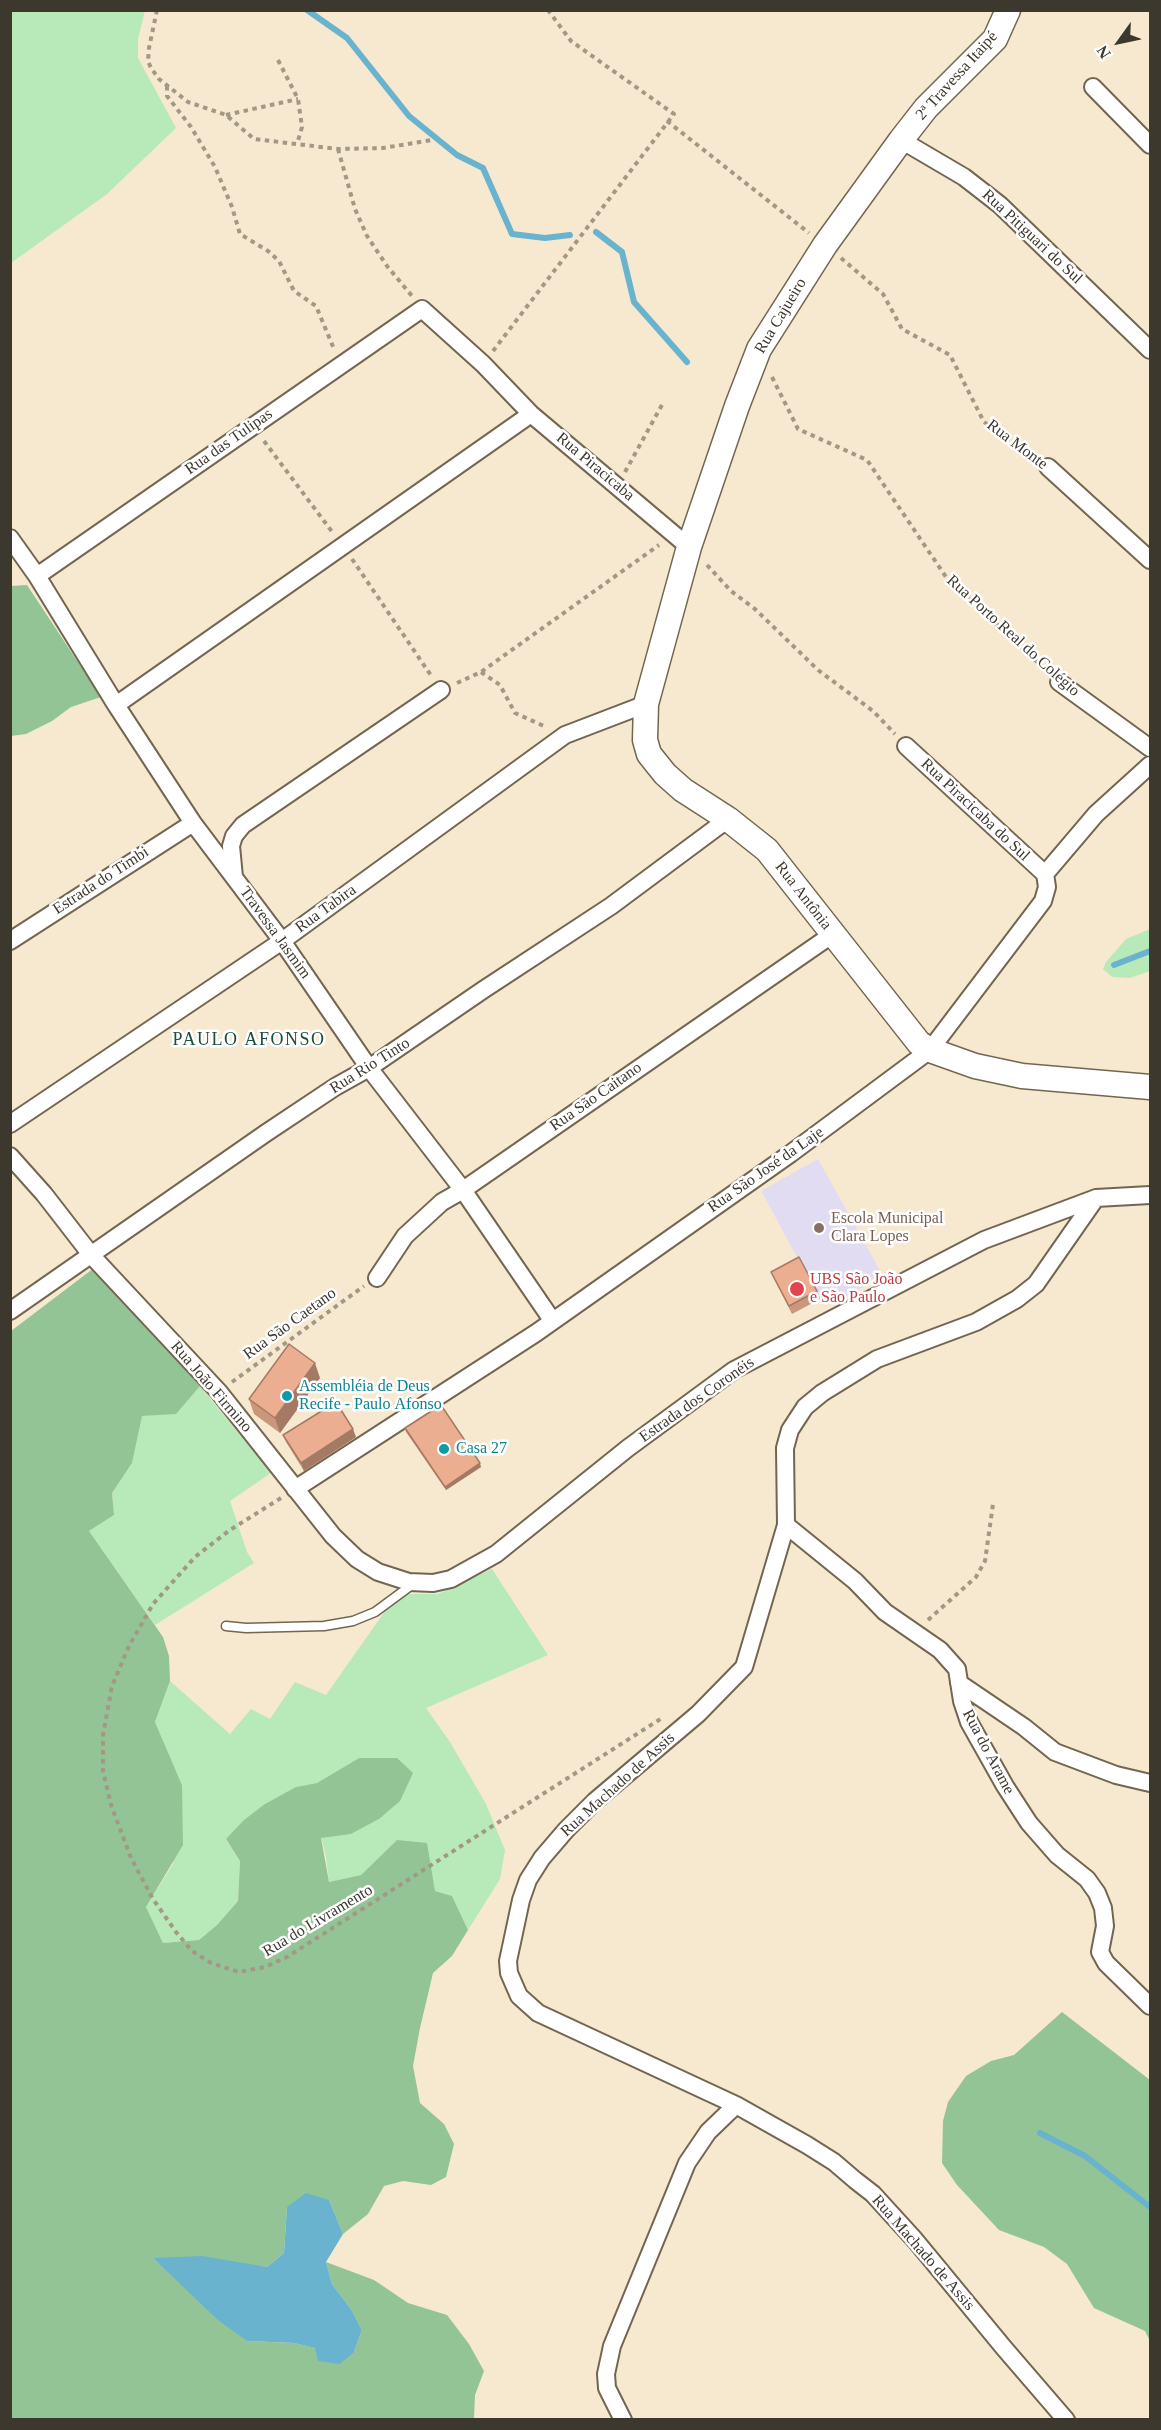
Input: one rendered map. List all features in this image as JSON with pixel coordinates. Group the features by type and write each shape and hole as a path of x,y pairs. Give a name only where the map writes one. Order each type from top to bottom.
{"street":[{"name":"2ª Travessa Itaipé","path":"901,140 926,108 995,39 1008,10"},
{"path":"1094,87 1150,145"},
{"name":"Rua Cajueiro","path":"682,540 759,349 825,245 901,140"},
{"name":"Rua Pitiguari do Sul","path":"901,140 964,177 1000,205 1150,350"},
{"name":"Rua das Tulipas","path":"37,576 422,309"},
{"name":"Rua Piracicaba","path":"422,309 483,363 531,414 682,540"},
{"path":"116,705 531,414"},
{"name":"Rua Monte","path":"1048,467 1150,560"},
{"name":"Travessa Jasmim","path":"10,538 37,576 116,705 193,823 282,941 369,1068 463,1190 552,1320"},
{"name":"Rua Antônia","path":"682,540 646,704 645,740 652,759 683,790 728,819 767,850 910,1034 930,1050 975,1065 1022,1076 1150,1087"},
{"name":"Rua Porto Real do Colégio","path":"1059,682 1150,748"},
{"path":"234,878 231,846 234,836 243,825 441,690"},
{"name":"Rua Tabira","path":"10,1124 282,941 565,735 646,704"},
{"name":"Rua Piracicaba do Sul","path":"906,746 1045,874"},
{"path":"1045,874 1096,814 1150,765"},
{"name":"Rua Rio Tinto","path":"10,1311 266,1133 335,1087 369,1068 611,906 728,819"},
{"name":"Estrada do Timbi","path":"10,941 193,823"},
{"name":"Rua São José da Laje","path":"295,1489 508,1351 790,1154 930,1050 1043,902 1047,887 1045,874"},
{"name":"Rua São Caitano","path":"377,1278 405,1236 442,1202 463,1190 833,934"},
{"name":"Rua João Firmino","path":"10,1156 44,1194 92,1256 219,1392 333,1536 357,1559 378,1572 415,1582 432,1583"},
{"name":"Estrada dos Coronéis","path":"432,1583 452,1579 496,1554 628,1448 734,1370 984,1240 1096,1198 1150,1195"},
{"name":"Rua Machado de Assis","path":"1066,2420 915,2240 873,2194 834,2162 736,2105 538,2013 519,1996 511,1979 508,1961 521,1900 528,1880 542,1858 595,1801 698,1714 744,1667 786,1525 785,1448 790,1430 805,1407 822,1393 877,1359 976,1322 1017,1299 1036,1284 1096,1198"},
{"name":"Rua do Arame","path":"786,1525 855,1581 885,1612 949,1658 957,1669 969,1722 1005,1786 1029,1823 1057,1855 1087,1879 1097,1893 1103,1908 1105,1926 1100,1952 1106,1963 1150,2006"},
{"path":"959,1683 1024,1727 1055,1752 1116,1775 1150,1783"},
{"path":"623,2420 607,2388 606,2374 612,2346 687,2163 708,2132 736,2105"}],"lane":[{"path":"226,1626 324,1626 353,1620 375,1612 415,1582"}],"path":[{"path":"157,10 148,61 151,68 188,102 226,115 254,139 338,149 384,148 432,140"},
{"path":"483,363 674,114 571,41 548,10"},
{"path":"278,60 298,99 302,127 297,144"},
{"path":"168,86 167,96 191,127 215,167 232,207 240,234 268,251 279,261 294,291 316,306 328,337 342,363"},
{"path":"226,115 298,99"},
{"name":"Rua Monte","path":"668,122 825,245 883,294 902,328 950,355 984,422 1048,467"},
{"path":"338,149 355,209 367,236 387,266 422,309"},
{"name":"Rua Porto Real do Colégio","path":"759,349 798,429 867,460 946,577 1059,682"},
{"path":"618,486 663,403"},
{"path":"441,690 481,672 682,540 731,591 755,609 818,670 873,711 906,746"},
{"path":"481,672 500,685 514,713 565,735"},
{"name":"Rua São Caetano","path":"219,1392 340,1302 377,1278"},
{"name":"Rua do Livramento","path":"295,1489 221,1537 195,1557 170,1582 153,1604 134,1638 112,1686 103,1736 103,1771 111,1805 131,1858 153,1899 192,1951 211,1963 239,1972 265,1967 287,1957 665,1716"},
{"path":"914,1632 976,1577 985,1561 993,1504"}],"shaded area":[{"name":"Escola Municipal Clara Lopes","path":"818,1159 883,1276 834,1303 829,1294 820,1299 761,1191"}],"green space":[{"path":"11,10 145,11 138,39 138,58 176,128 107,194 11,263"},
{"path":"27,585 101,697 71,707 52,721 26,734 11,736 11,586"},
{"path":"1150,929 1150,971 1130,978 1112,977 1103,969 1106,962 1126,939"},
{"path":"94,1268 200,1386 176,1414 142,1416 132,1463 112,1493 114,1515 89,1531 163,1637 169,1656 170,1681 155,1722 182,1785 183,1845 146,1907 163,1943 199,1940 217,1925 238,1901 240,1861 226,1839 244,1820 265,1804 296,1787 317,1783 359,1758 397,1758 413,1773 400,1801 379,1819 351,1834 321,1838 329,1882 361,1875 397,1840 427,1843 435,1891 452,1896 468,1930 452,1956 433,1973 413,2066 420,2103 444,2124 454,2144 446,2177 431,2185 403,2181 384,2186 368,2214 343,2234 329,2200 287,2207 284,2253 267,2267 153,2258 247,2341 294,2343 354,2352 362,2330 351,2309 332,2284 326,2262 374,2280 408,2303 447,2315 469,2344 484,2371 475,2395 474,2419 11,2420 11,1331"},
{"path":"200,1386 271,1473 230,1501 247,1552 254,1563 155,1625 89,1531 114,1515 112,1493 132,1463 141,1416 175,1413"},
{"path":"492,1569 548,1655 426,1708 450,1742 486,1804 505,1850 500,1879 468,1930 452,1896 435,1891 397,1840 361,1875 329,1882 321,1837 351,1834 379,1819 359,1758 317,1783 296,1787 226,1840 240,1861 238,1901 217,1925 199,1940 163,1943 146,1907 173,1864 182,1785 155,1722 170,1681 230,1734 251,1709 270,1719 295,1682 326,1695 397,1594 438,1594"},
{"path":"1062,2012 1150,2080 1150,2341 1145,2331 1094,2308 1067,2264 1044,2247 999,2230 957,2185 942,2163 943,2121 948,2102 966,2076 991,2061 1014,2055"}],"water":[{"path":"306,2193 329,2200 343,2234 326,2262 332,2284 351,2309 362,2330 354,2352 340,2364 318,2361 315,2348 294,2343 247,2341 218,2320 153,2258 202,2256 267,2267 284,2253 287,2207"}],"building":[{"name":"UBS São João e São Paulo","path":"799,1257 817,1291 789,1306 771,1272"},
{"path":"289,1344 315,1363 275,1418 249,1399"},
{"path":"336,1402 353,1429 301,1463 283,1435"},
{"name":"Casa 27","path":"441,1405 480,1463 445,1487 405,1428"}],"waterway":[{"path":"307,10 347,38 409,116 457,155 483,168 512,234 545,238 570,235"},
{"path":"596,232 622,252 634,302 687,362"},
{"path":"1114,965 1150,951"},
{"path":"1040,2133 1085,2156 1150,2207"}],"place":[{"name":"Escola Municipal Clara Lopes","path":"819,1228"},
{"name":"UBS São João e São Paulo","path":"797,1289"},
{"name":"Assembléia de Deus Recife - Paulo Afonso","path":"287,1396"},
{"name":"Casa 27","path":"444,1449"}],"district":[{"name":"PAULO AFONSO","path":"249,1040"}]}
